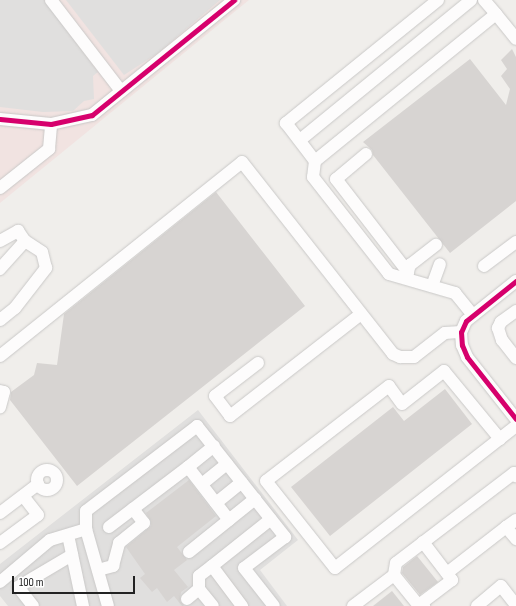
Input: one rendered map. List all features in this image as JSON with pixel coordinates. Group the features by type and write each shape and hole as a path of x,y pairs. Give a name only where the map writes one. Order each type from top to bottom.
{"street":[{"path":"52,0 121,91"},
{"path":"0,119 51,124 92,115 234,0"},
{"path":"438,0 286,123 315,161 313,178 389,274 407,275 432,286 455,293 473,315"},
{"path":"300,140 471,0"},
{"path":"484,0 516,39"},
{"path":"315,161 496,14"},
{"path":"0,188 49,149 51,124"},
{"path":"366,154 336,179 407,275"},
{"path":"0,356 242,162 393,354 400,357 414,356 445,333 461,332"},
{"path":"0,241 18,231 25,241 42,252 46,268 14,308 0,320"},
{"path":"0,269 25,241"},
{"path":"484,266 516,242"},
{"path":"407,275 410,265 436,245"},
{"path":"432,286 440,264"},
{"path":"516,281 473,315 462,326 461,332 462,345 467,357 516,419"},
{"path":"516,311 501,322 498,328 502,340 516,358"},
{"path":"258,363 215,396 230,416 361,314"},
{"path":"500,439 444,371 402,404 389,386 266,480 335,568 500,439 516,426"},
{"path":"0,391 4,392 0,407"},
{"path":"108,606 86,529 86,511 197,426 285,537 244,568"},
{"path":"109,527 214,446"},
{"path":"202,484 227,464"},
{"path":"188,467 229,520"},
{"path":"353,606 394,574 396,563 514,473 516,476"},
{"path":"216,503 242,482"},
{"path":"0,513 38,484"},
{"path":"0,543 38,515 23,496"},
{"path":"189,552 255,499"},
{"path":"98,570 113,566 119,543 144,523 133,509"},
{"path":"213,606 199,589 198,576 271,519"},
{"path":"447,573 511,524 516,539"},
{"path":"0,582 50,540 86,529"},
{"path":"68,535 83,606"},
{"path":"394,574 419,606 423,605 452,580 423,542"},
{"path":"231,551 274,606"},
{"path":"33,606 18,587 72,555"},
{"path":"212,566 242,606"},
{"path":"477,606 501,586 516,605"},
{"path":"182,603 199,589"}],"shaded area":[{"path":"0,0 249,0 0,203"},
{"path":"0,0 44,0 98,72 93,76 94,99 84,101 73,111 43,112 0,107"},
{"path":"66,0 220,0 158,53 124,75"},
{"path":"198,410 298,540 260,570 287,606 8,606 0,596 0,564"}],"building":[{"path":"512,49 516,57 516,201 450,253 373,155 372,150 363,142 470,59 506,105 510,89 501,76 507,69 501,60"},
{"path":"216,192 305,306 77,486 10,400 11,392 34,375 37,363 57,365 64,314"},
{"path":"445,389 472,424 330,536 291,487 393,407 404,421"},
{"path":"189,480 216,516 177,547 187,560 174,570 188,587 181,592 180,601 184,606 182,606 174,596 167,602 157,588 152,592 140,578 145,574 126,547 151,526 151,522 146,513"},
{"path":"417,556 438,582 420,595 402,573 403,567"},
{"path":"392,591 404,606 373,606"}],"cycle path":[{"path":"0,119 51,124 92,115 234,0"},
{"path":"516,281 466,321 461,332 462,345 467,357 516,419"}]}
